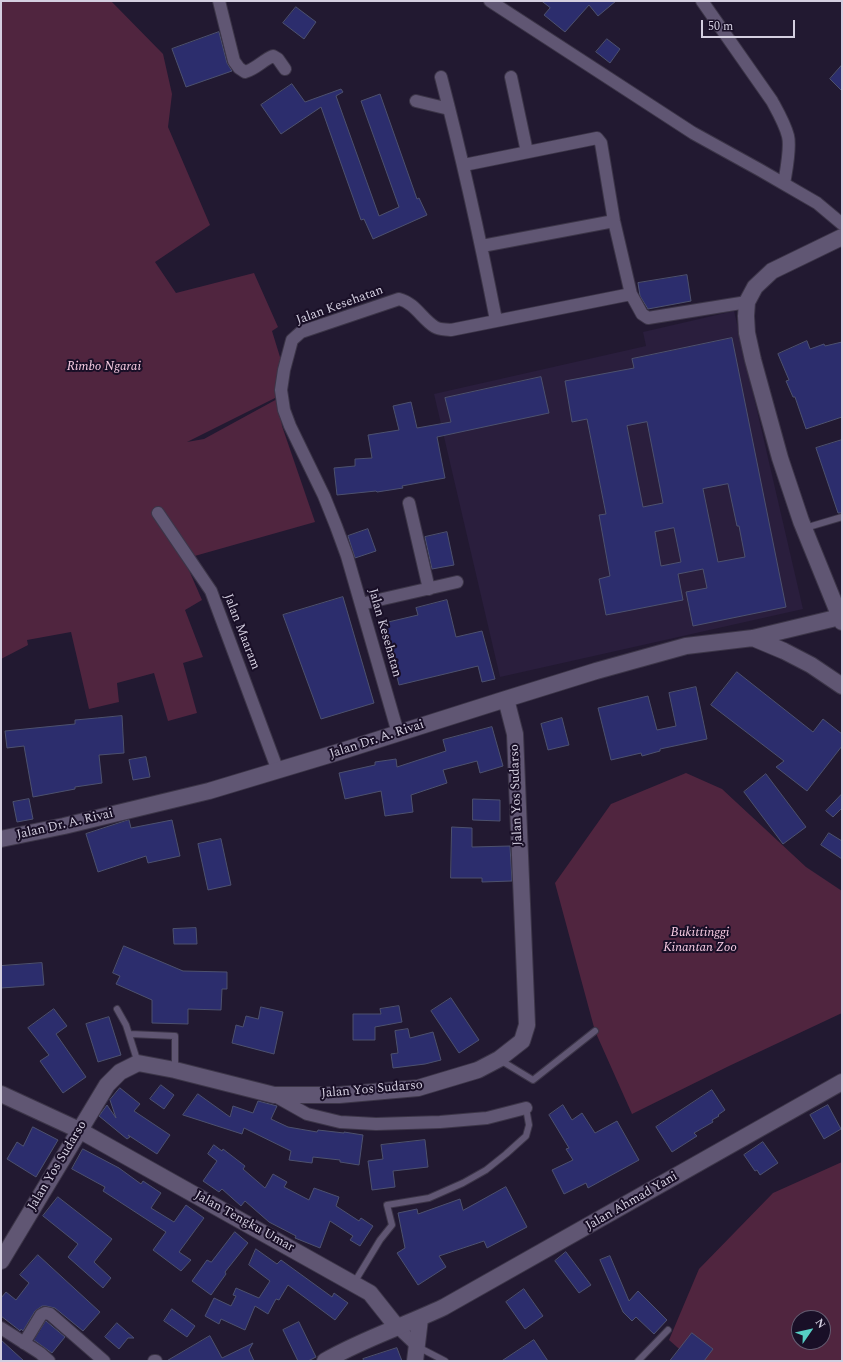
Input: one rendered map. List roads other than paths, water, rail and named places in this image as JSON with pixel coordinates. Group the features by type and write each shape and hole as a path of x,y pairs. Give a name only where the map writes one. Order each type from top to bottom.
{"main road":[{"path":"841,620 804,528 780,458 747,333 746,302 756,286 772,271 842,237"},
{"name":"Jalan Dr. A. Rivai","path":"1,839 210,792 596,671 686,646 753,638 841,620"},
{"path":"753,638 784,651 811,665 842,686"},
{"name":"Jalan Yos Sudarso","path":"1,1260 107,1085 120,1072 138,1063 175,1070 274,1095 339,1095 418,1088 478,1070 499,1059 522,1041 527,1025 515,734 506,699"},
{"name":"Jalan Ahmad Yani","path":"325,1361 356,1344 420,1319 444,1307 842,1082"},
{"name":"Jalan Tengku Umar","path":"1,1094 80,1130 354,1283 370,1293 397,1327"},
{"path":"415,1353 420,1319"}],"street":[{"path":"219,1 234,61 239,68 245,72 252,70 267,58 273,56 278,58 285,70"},
{"path":"490,1 505,5 693,133 817,203 842,224"},
{"path":"702,1 768,96 781,118 788,137 788,159 784,184"},
{"path":"441,77 464,164 496,320"},
{"path":"511,77 527,152"},
{"path":"416,101 449,109"},
{"path":"464,164 597,138 601,143 614,221 631,294 642,314 648,318 746,302"},
{"path":"482,246 614,221"},
{"name":"Jalan Kesehatan","path":"398,733 361,604 336,526 324,496 290,426 284,410 282,390 284,370 292,340 300,332 399,300 406,301 434,326 451,330 631,294"},
{"path":"409,503 429,589"},
{"name":"Jalan Maaram","path":"158,513 211,591 278,771"},
{"path":"361,604 457,582"},
{"path":"274,1095 307,1114 340,1122 440,1122 487,1118 526,1108"},
{"path":"24,1343 41,1315 45,1313 50,1314 104,1361"},
{"path":"397,1327 415,1353"},
{"path":"1,1328 44,1357"}],"lane":[{"path":"804,528 842,516"},
{"path":"117,1009 130,1034 138,1063"},
{"path":"499,1059 533,1080 595,1031"},
{"path":"130,1034 175,1036 175,1070"},
{"path":"354,1283 380,1240 392,1225 387,1205 429,1198 463,1183 486,1170 526,1136 529,1125 526,1108"},
{"path":"638,1361 668,1330"},
{"path":"415,1353 445,1361"}],"park label":[{"name":"Rimbo Ngarai","path":"104,367"},
{"name":"Bukittinggi Kinantan Zoo","path":"700,940"}]}
